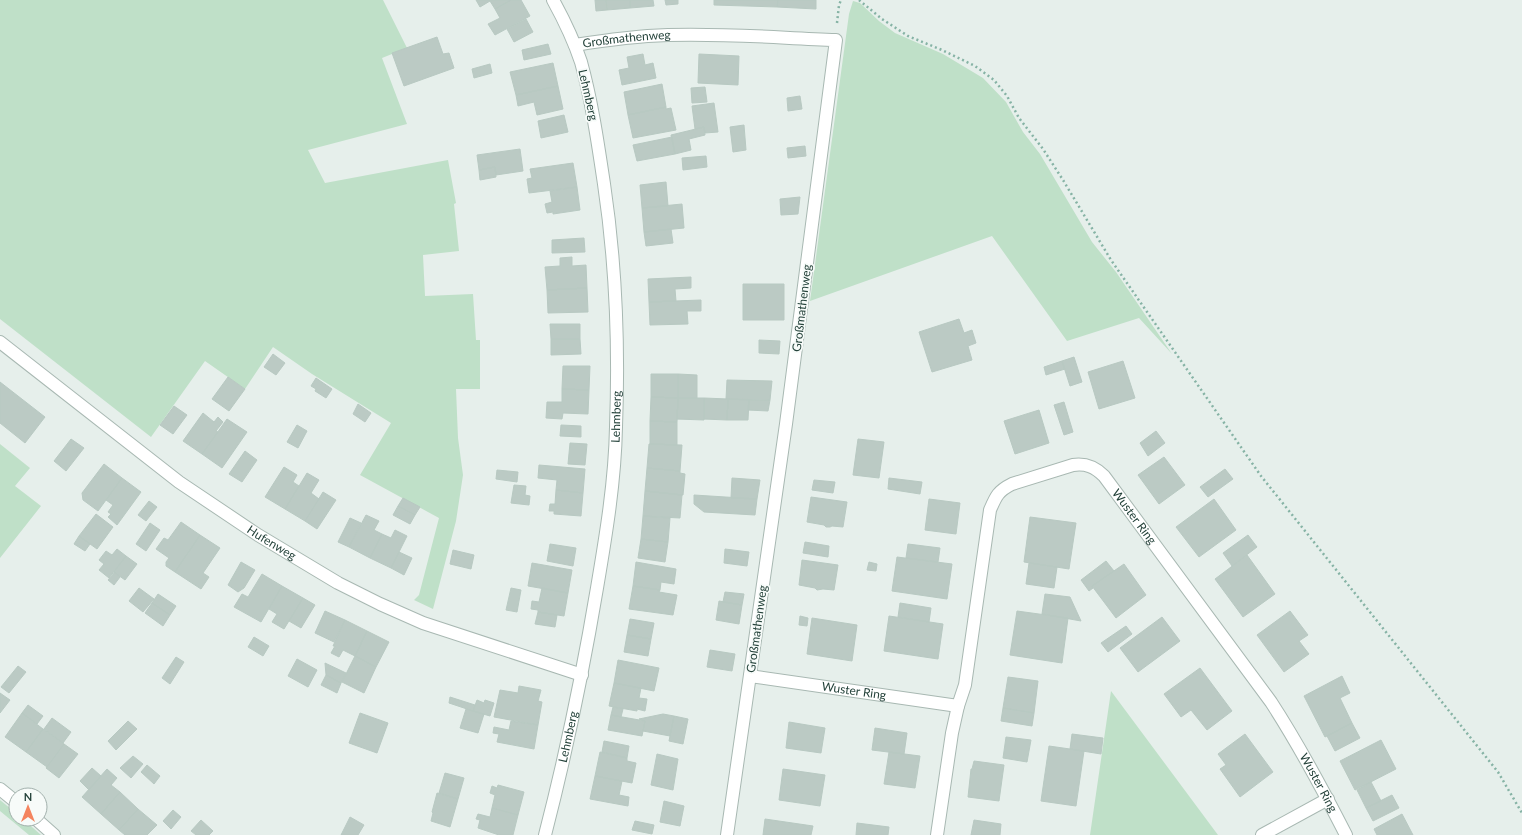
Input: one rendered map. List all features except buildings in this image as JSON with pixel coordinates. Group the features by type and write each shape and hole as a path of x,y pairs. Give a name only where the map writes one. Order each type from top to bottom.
{"street":[{"name":"Lehmberg","path":"545,835 559,780 582,675 603,554 611,493 616,429 618,347 610,228 599,150 581,62 565,23 553,0"},
{"name":"Großmathenweg","path":"574,45 618,38 668,35 836,40 786,424 727,835"},
{"name":"Hufenweg","path":"0,342 179,482 251,531 338,582 380,604 423,623 582,675"},
{"name":"Wuster Ring","path":"937,835 952,733 958,706 965,685 990,510 995,497 1003,489 1027,479 1073,465 1082,464 1097,469 1104,476 1271,702 1294,738 1346,835"},
{"name":"Wuster Ring","path":"750,676 958,706"},
{"path":"0,789 8,796"},
{"path":"1262,835 1328,799"},
{"path":"45,827 54,835"}],"path":[{"path":"836,40 839,5 842,0"},
{"path":"859,0 882,19 908,36 975,66 994,80 1007,96 1022,122 1043,149 1111,260 1261,476 1498,772 1522,813"}],"green space":[{"path":"0,0 383,0 407,48 382,58 407,124 308,150 325,183 448,160 456,203 454,204 459,251 423,255 425,296 473,294 476,340 480,340 480,389 456,389 458,438 463,475 456,521 433,609 414,600 419,595 439,518 360,475 391,423 312,374 273,347 245,389 205,361 151,437 0,319"},
{"path":"853,1 860,3 879,21 895,33 943,54 983,78 1006,102 1023,132 1040,154 1092,242 1116,272 1172,354 1139,318 1067,341 992,236 810,301 849,14"},
{"path":"0,444 30,468 15,486 41,506 0,558"},
{"path":"1111,691 1218,835 1090,835"},
{"path":"0,800 8,806 8,818 0,811"},
{"path":"19,827 32,827 41,835 29,835"}]}
